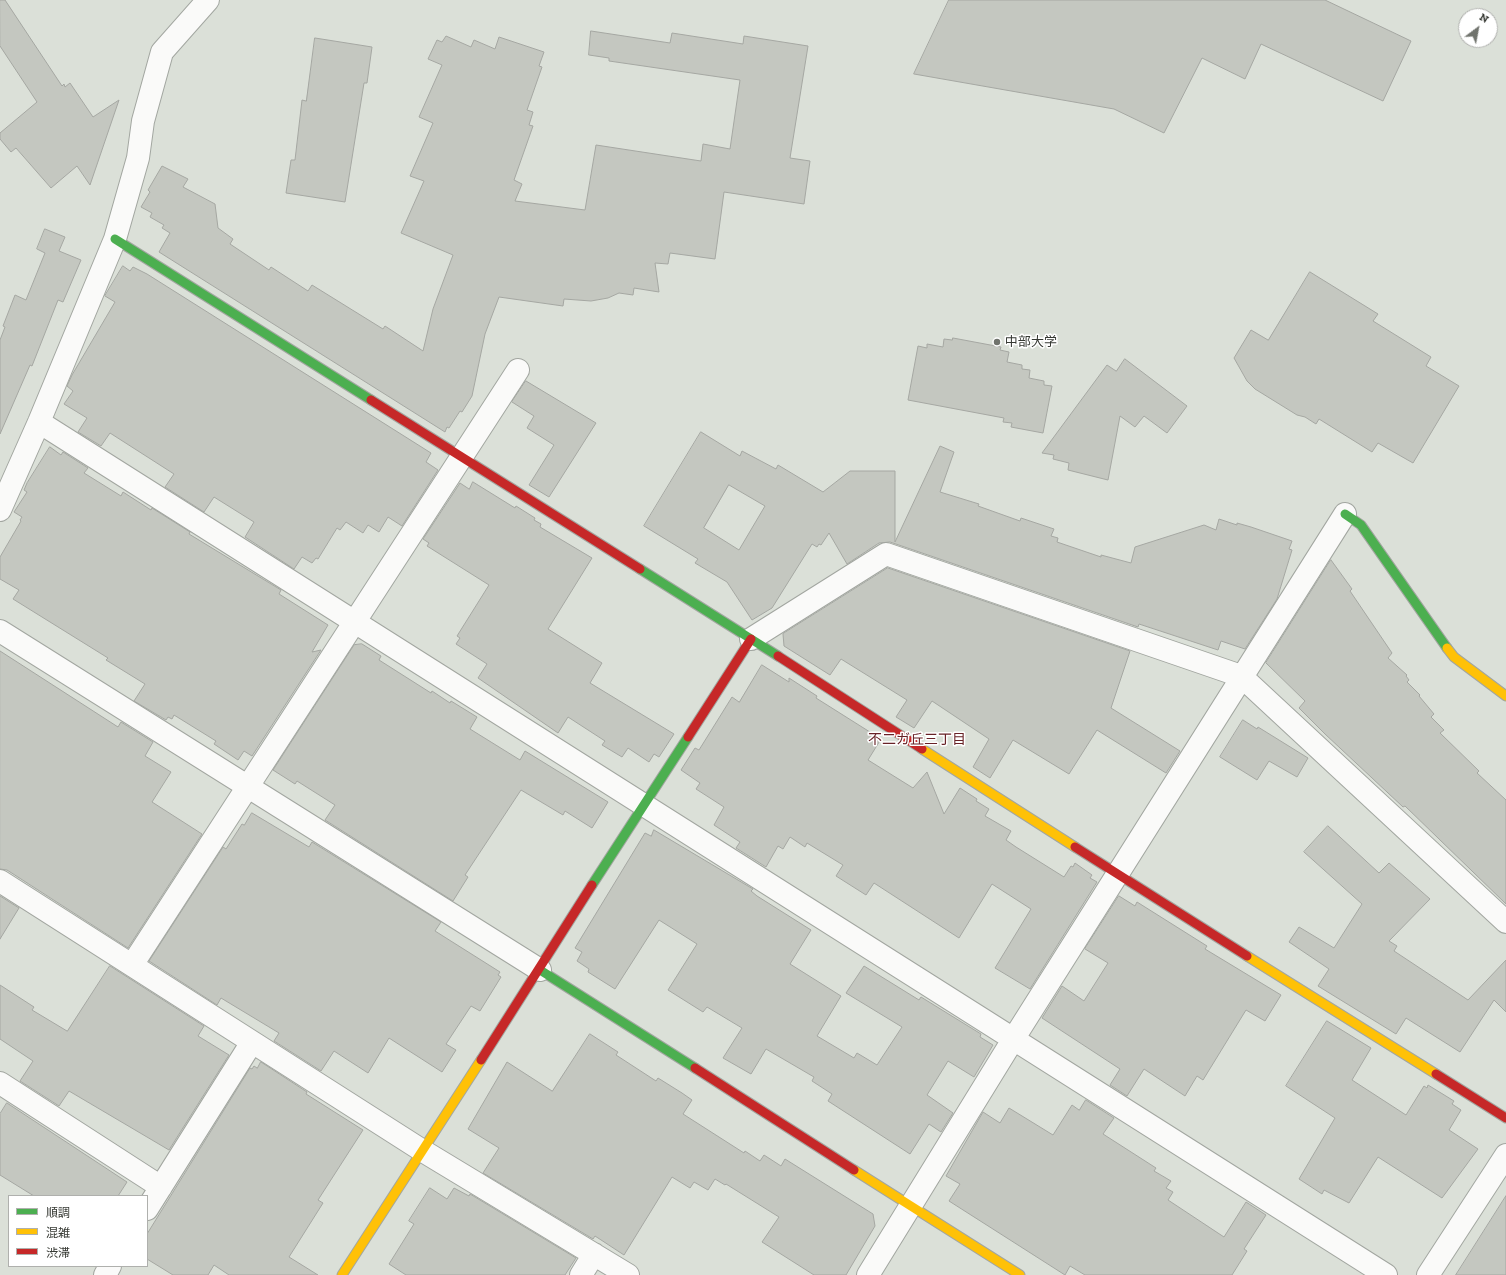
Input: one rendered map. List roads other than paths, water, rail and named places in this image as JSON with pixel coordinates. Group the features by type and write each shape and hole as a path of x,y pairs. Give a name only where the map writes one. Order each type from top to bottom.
{"street":[{"path":"0,510 39,422 115,239 138,158 143,122 162,52 208,0"},
{"path":"115,239 752,639 1118,875 1506,1118"},
{"path":"132,965 518,370"},
{"path":"39,422 642,806 1014,1038 1386,1275"},
{"path":"868,1275 1014,1038 1345,514 1361,525 1454,657 1503,692 1506,696"},
{"path":"342,1275 540,970 642,806 752,639 886,554 1242,676 1506,922"},
{"path":"0,631 540,970 1020,1275"},
{"path":"0,881 423,1151 628,1275"},
{"path":"148,1207 252,1042"},
{"path":"0,1083 161,1187"},
{"path":"1428,1275 1506,1155"},
{"path":"581,1275 594,1254"}],"place":[{"name":"中部大学","path":"997,342"}],"district":[{"name":"不二ガ丘三丁目","path":"917,740"}]}
